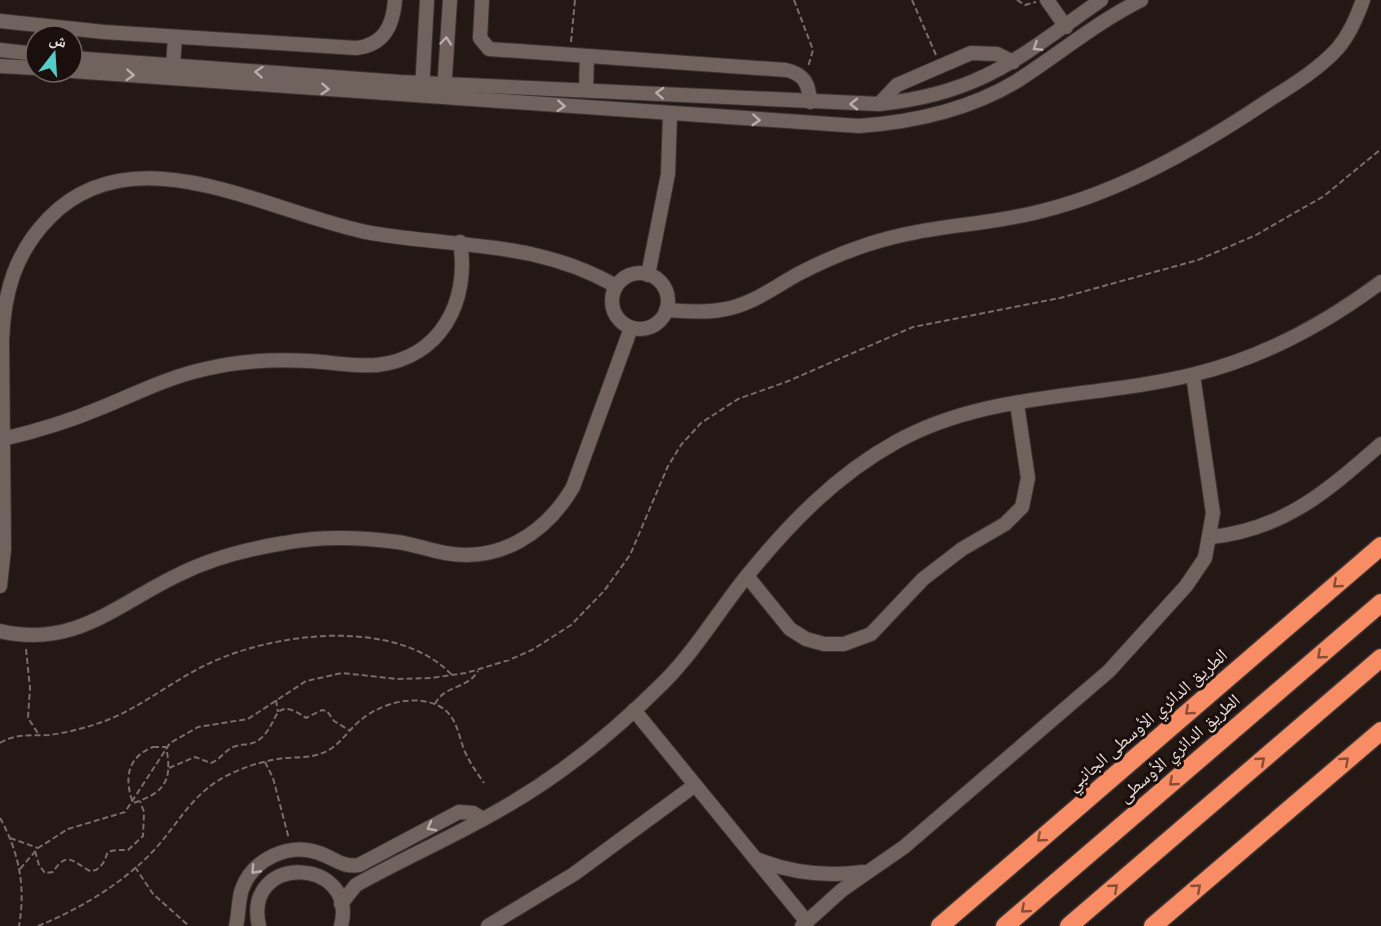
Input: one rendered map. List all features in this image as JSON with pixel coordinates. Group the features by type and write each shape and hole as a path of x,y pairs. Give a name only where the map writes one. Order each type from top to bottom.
{"highway":[{"name":"الطريق الدائري الأوسطى الجانبي","path":"939,926 1381,546"},
{"name":"الطريق الدائري الأوسطى","path":"1005,926 1381,603"},
{"path":"1069,926 1381,658"},
{"path":"1153,926 1381,731"}],"street":[{"path":"0,21 67,29 175,37 364,47 379,40 389,28 395,0"},
{"path":"422,89 427,0"},
{"path":"444,98 450,0"},
{"path":"482,0 480,38 489,49 786,70 800,74 809,86 810,102"},
{"path":"1047,0 1066,27"},
{"path":"84,72 422,89 444,83 526,86 879,104 923,98 978,81 1014,62 1101,0"},
{"path":"84,59 422,89 444,98 836,126 882,124 928,116 972,103 995,93 1105,20 1141,0"},
{"path":"666,310 701,312 741,305 821,262 870,243 916,232 1015,218 1075,202 1113,186 1218,133 1310,72 1339,46 1350,31 1363,0"},
{"path":"173,66 175,37"},
{"path":"0,51 24,53"},
{"path":"879,104 897,85 980,51 998,54 1014,62"},
{"path":"586,89 587,56"},
{"path":"0,66 24,67"},
{"path":"524,103 526,86"},
{"path":"648,275 664,203 669,164 670,114"},
{"path":"0,586 4,549 2,340 3,311 8,283 19,256 36,232 56,211 80,194 108,183 136,177 165,177 224,190 341,226 403,237 505,248 555,259 583,269 616,286"},
{"path":"3,439 80,416 171,378 207,368 262,361 376,365 397,361 416,352 433,339 447,323 457,305 463,284 464,263 460,242"},
{"path":"633,274 648,275 664,288 666,310 652,326 631,328 615,314 612,300 616,286 633,274"},
{"path":"341,904 356,885 483,819 547,780 634,710 687,657 747,576 804,510 870,458 938,421 976,410 1193,375 1234,362 1297,334 1381,282"},
{"path":"0,631 26,635 52,634 93,623 183,572 261,547 316,539 371,539 468,555 511,546 530,536 547,522 562,506 573,487 631,328"},
{"path":"634,710 756,859 804,924 866,872 904,847 1108,671 1186,586 1205,558 1211,537 1212,498 1193,375"},
{"path":"747,576 790,629 806,639 824,644 844,644 871,634 923,579 962,549 1005,524 1022,507 1029,478 1017,404"},
{"path":"1211,537 1256,529 1292,513 1327,491 1381,444"},
{"path":"488,926 574,874 695,785"},
{"path":"236,926 239,900 247,879 262,862 292,850 317,852 342,864 353,866 364,863 459,812 473,813 483,819"},
{"path":"756,859 784,869 814,874 866,872"},
{"path":"258,925 260,896 272,881 289,872 308,872 326,880 333,886 341,904 340,926"}],"path":[{"path":"570,55 575,0"},
{"path":"794,0 813,50 810,64 800,74"},
{"path":"912,0 940,66"},
{"path":"1017,0 1025,5 1041,0"},
{"path":"20,869 38,848 77,826 120,815 133,803 166,747 178,736 198,728 248,719 306,681 329,675 354,673 398,679 453,676 478,670 532,650 571,625 586,611 630,555 668,466 681,445 701,423 738,399 786,382 913,327 1060,298 1198,260 1256,235 1324,196 1381,149"},
{"path":"26,635 30,688 28,718 39,735"},
{"path":"0,742 13,736 68,731 102,722 221,658 284,640 334,636 378,640 421,652 438,662 453,676"},
{"path":"435,704 439,695 472,679 478,670"},
{"path":"169,768 195,757 211,763 232,747 257,742 267,732 278,712 276,699"},
{"path":"38,926 89,900 135,867 167,835 189,806 214,783 231,773 265,762 317,755 329,750 349,730 374,711 388,705 417,700 435,704 450,715 457,727 464,751 484,783"},
{"path":"278,712 289,708 310,718 324,710 334,721 349,730"},
{"path":"133,803 156,794 163,787 169,768 166,747"},
{"path":"133,803 127,783 132,762 147,749 166,747"},
{"path":"265,762 273,778 292,850"},
{"path":"35,852 39,865 45,873 53,872 58,864 66,860 76,861 90,871 96,870 102,864 107,852 112,849 128,850 143,836 143,808 140,801"},
{"path":"0,818 10,838 20,869 23,890 19,926"},
{"path":"10,838 38,848"},
{"path":"135,867 153,894 189,926"}]}
